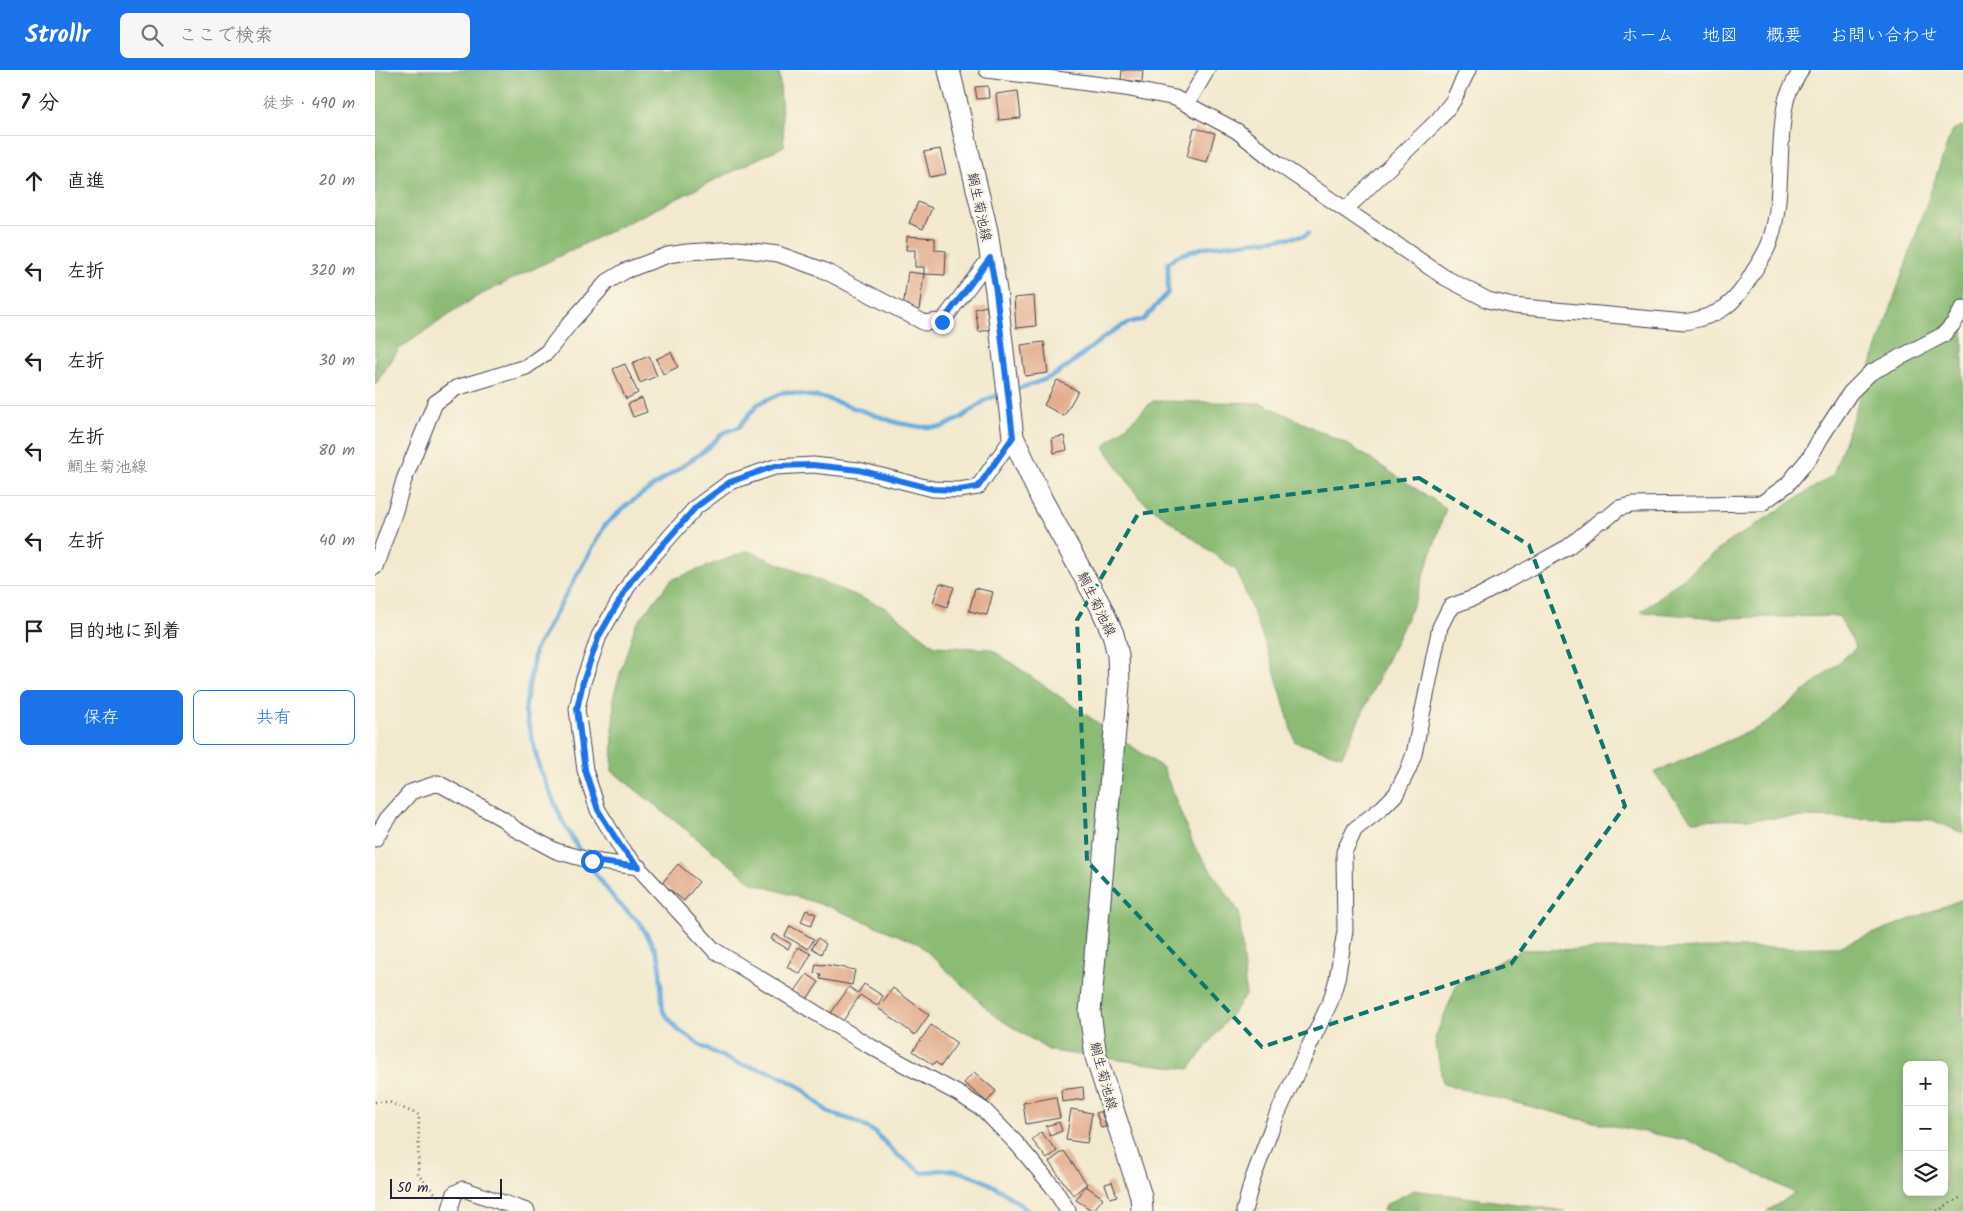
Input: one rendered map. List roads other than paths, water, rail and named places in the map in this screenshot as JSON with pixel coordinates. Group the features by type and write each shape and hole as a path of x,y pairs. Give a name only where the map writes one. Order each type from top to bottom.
{"main road":[{"name":"鯛生菊池線","path":"953,70 987,231 1013,437 1042,500 1100,605 1113,634 1118,655 1118,694 1090,1012 1096,1057 1141,1196 1142,1211"}],"street":[{"path":"987,70 1125,88 1175,98 1237,131 1277,163 1444,277 1488,300 1513,306 1685,322 1702,319 1723,311 1742,293 1770,242 1775,220 1786,99 1801,70"},
{"path":"1187,104 1207,70"},
{"path":"1346,209 1438,120 1453,101 1468,70"},
{"path":"375,567 404,480 435,403 456,388 526,367 547,352 607,282 625,271 668,254 738,249 778,254 823,270 925,323 942,322 990,258"},
{"path":"1244,1211 1252,1180 1275,1119 1331,1000 1337,980 1345,931 1344,852 1355,829 1382,808 1396,794 1408,770 1414,754 1440,627 1451,607 1451,609 1453,606 1481,595 1568,547 1619,508 1632,505 1762,503 1787,485 1810,457 1850,393 1870,373 1943,335 1954,323 1963,308"},
{"path":"1013,437 978,487 959,490 933,489 859,470 813,465 775,466 730,482 696,507 631,581 599,636 583,682 577,709 585,770 598,810 623,850 714,950 866,1044 959,1094 984,1110 1017,1144 1053,1187 1068,1211"},
{"path":"375,839 387,819 411,792 438,783 503,819 515,830 556,851 592,861 639,867"},
{"path":"450,1210 455,1193 463,1189 527,1211"}],"waterway":[{"path":"1014,390 1053,376 1122,326 1133,321 1143,320 1168,293 1168,263 1177,256 1205,247 1304,236 1308,233"},
{"path":"582,855 562,820 540,770 525,711 535,650 605,525 628,504 704,451 723,433 739,427 758,404 784,392 825,398 898,423 921,427 942,427 961,418 987,399 1002,394"},
{"path":"589,865 616,901 640,923 654,947 659,958 663,1011 678,1030 703,1047 735,1063 772,1072 800,1087 828,1112 855,1121 875,1132 896,1154 923,1173 947,1170 972,1175 1002,1191 1028,1211"}]}
